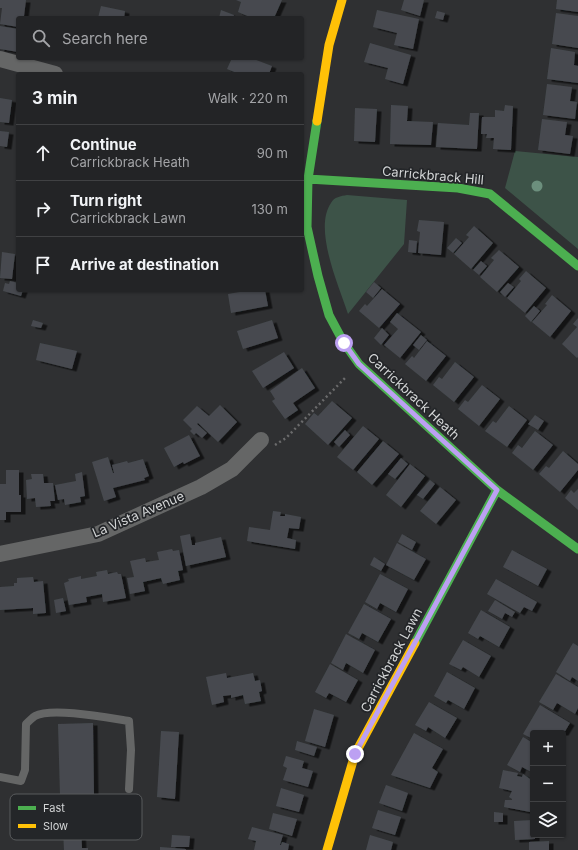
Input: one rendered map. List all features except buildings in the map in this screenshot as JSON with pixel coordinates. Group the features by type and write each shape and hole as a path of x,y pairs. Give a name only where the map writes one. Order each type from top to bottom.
{"street":[{"name":"Carrickbrack Heath","path":"342,0 329,45 308,179 307,227 329,316 344,343 359,364 497,490 578,549"},
{"path":"0,59 48,72"},
{"name":"Carrickbrack Hill","path":"308,179 458,188 490,194 578,266"},
{"name":"La Vista Avenue","path":"0,554 98,534 201,487 232,469 261,440"},
{"name":"Carrickbrack Lawn","path":"327,850 355,754 497,490"}],"lane":[{"path":"0,777 21,781 25,770 26,724 36,715 50,713 82,714 129,721 131,750 129,789"}],"path":[{"path":"261,440 271,448 286,438 359,364"}],"green space":[{"path":"515,151 578,157 578,249 505,188"},
{"path":"347,195 407,200 404,244 348,314 329,258 325,227 326,214 332,201 338,197"}],"traffic: fast":[{"path":"317,121 308,179 307,227 318,276 329,315 344,343 359,364 497,490 578,549"},
{"path":"308,179 458,188 490,194 578,266"},
{"path":"415,643 497,490"}],"traffic: slow":[{"path":"317,121 329,45 342,0"},
{"path":"327,850 355,754 415,643"}],"route":[{"path":"344,343 359,364 497,490 355,754"}]}
